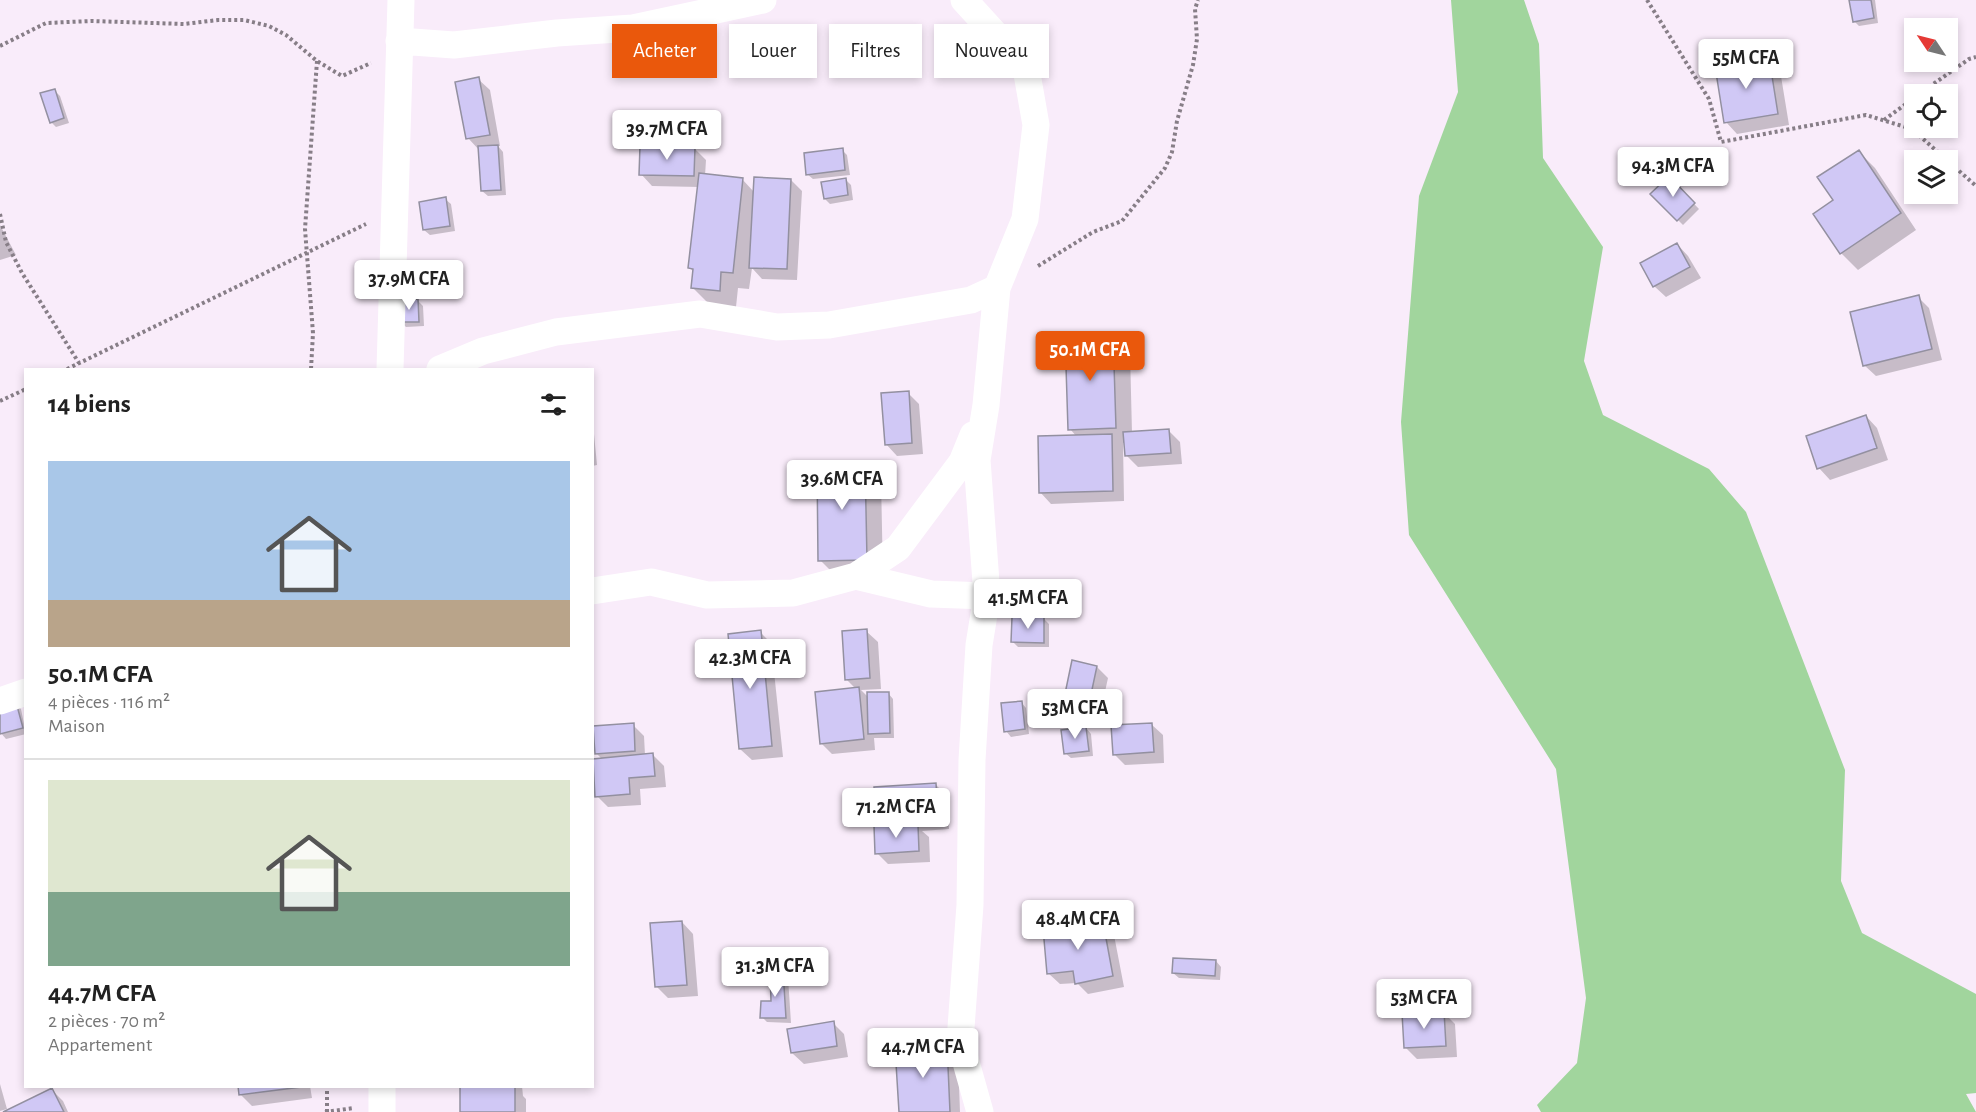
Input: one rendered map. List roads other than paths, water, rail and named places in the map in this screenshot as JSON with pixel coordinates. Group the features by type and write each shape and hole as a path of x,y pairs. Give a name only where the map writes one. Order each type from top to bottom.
{"street":[{"path":"390,368 401,0"},
{"path":"399,46 454,45 557,33 633,28 763,0"},
{"path":"964,0 1026,68 1036,125 1025,219 998,285 986,405 977,460 987,596 978,657 972,760 970,905 960,1041 980,1112"},
{"path":"442,368 483,351 556,332 700,314 777,327 829,326 971,300 998,285"},
{"path":"594,591 651,582 707,595 793,593 856,576 898,548 933,503 962,462 986,405"},
{"path":"856,576 931,594 987,596"},
{"path":"0,701 24,693"},
{"path":"381,1088 382,1112"}]}
